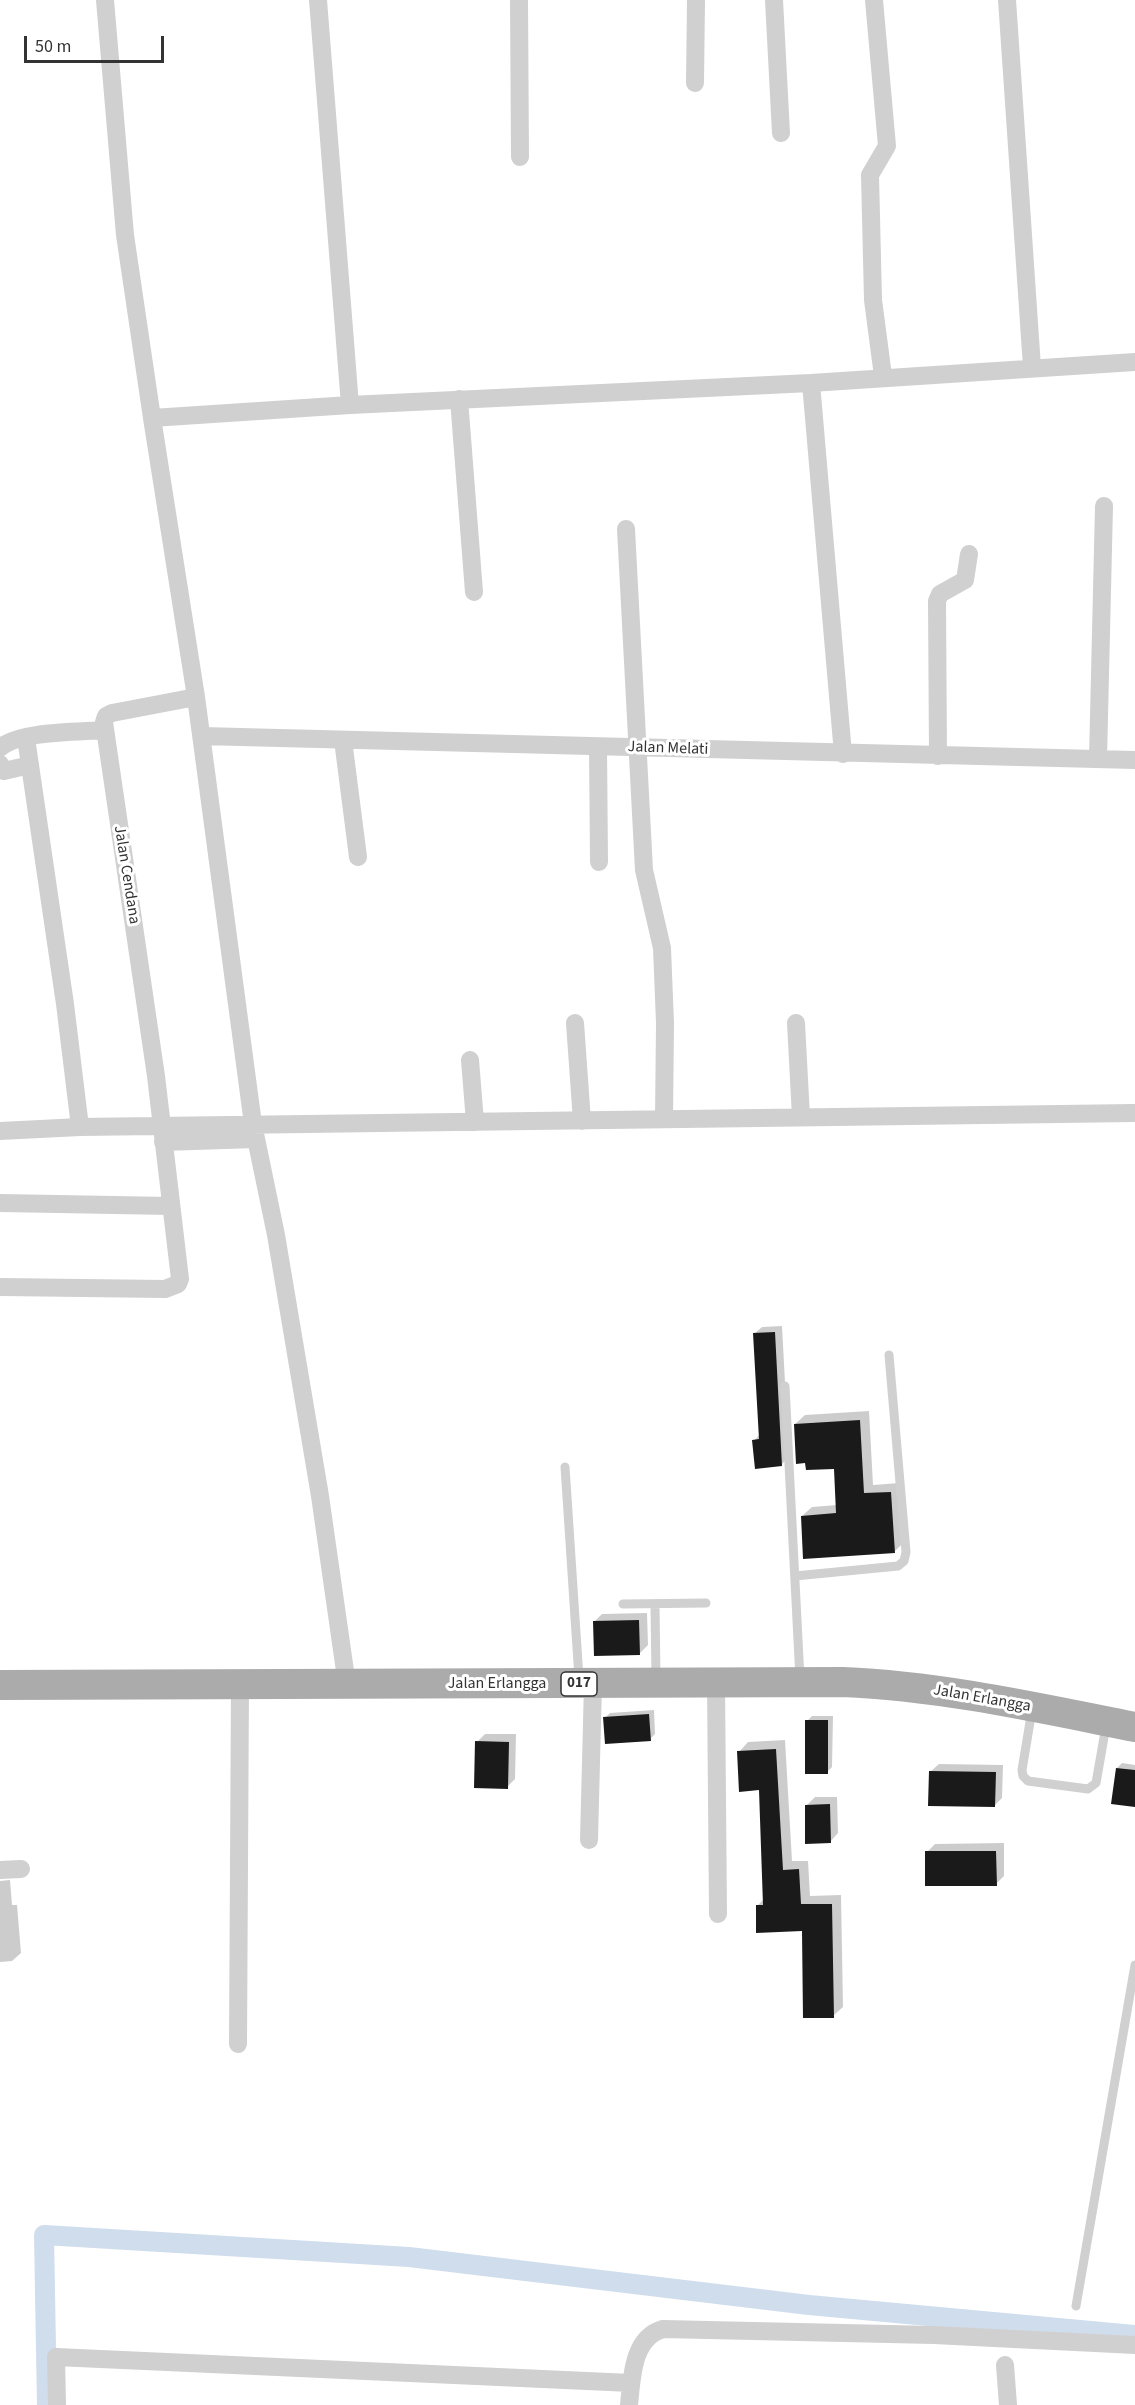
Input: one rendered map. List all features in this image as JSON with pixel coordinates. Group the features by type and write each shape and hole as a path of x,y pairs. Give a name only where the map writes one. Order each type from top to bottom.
{"main road":[{"name":"Jalan Erlangga","path":"10,1684 800,1682 890,1684 1121,1724"}],"street":[{"path":"105,0 125,235 202,736 255,1132 320,1496 347,1684"},
{"path":"318,0 350,405"},
{"path":"519,0 520,157"},
{"path":"695,82 696,0"},
{"path":"774,0 781,133"},
{"path":"874,0 886,146 870,175 873,300 883,376"},
{"path":"1007,0 1032,367"},
{"path":"153,418 459,399 812,383 883,376 1135,362"},
{"path":"812,383 843,754"},
{"path":"459,399 474,592"},
{"path":"1098,759 1104,506"},
{"path":"626,529 644,870 662,948 665,1023 664,1119"},
{"path":"938,756 937,601 940,594 965,580 969,554"},
{"path":"0,748 26,738 104,730 106,716 112,713 196,697"},
{"name":"Jalan Cendana","path":"0,1287 172,1288 180,1279 155,1064 104,730"},
{"name":"Jalan Melati","path":"202,736 1135,760"},
{"path":"26,738 65,1004 80,1127"},
{"path":"344,740 358,857"},
{"path":"598,747 599,862"},
{"path":"0,765 4,771 9,772 30,765"},
{"path":"574,1023 582,1120"},
{"path":"796,1023 801,1118"},
{"path":"470,1060 475,1122"},
{"path":"0,1131 80,1127 162,1134 475,1122 1135,1113"},
{"path":"0,1203 171,1206"},
{"path":"238,2044 240,1684"},
{"path":"586,1684 589,1840"},
{"path":"716,1684 718,1914"},
{"path":"0,1870 21,1869"},
{"path":"629,2405 633,2367 640,2348 647,2336 663,2329 934,2335 1135,2345"},
{"path":"57,2405 56,2357 632,2383"},
{"path":"1005,2365 1008,2405"}],"lane":[{"path":"795,1576 898,1566 904,1561 906,1552 889,1355"},
{"path":"785,1386 800,1682"},
{"path":"565,1467 586,1684"},
{"path":"622,1604 706,1603"},
{"path":"655,1605 656,1683"},
{"path":"1032,1708 1022,1770 1023,1776 1028,1781 1088,1789 1093,1787 1121,1724"},
{"path":"1076,2306 1135,1965"}],"building":[{"path":"775,1332 782,1466 755,1469 752,1440 759,1439 753,1333"},
{"path":"860,1420 864,1493 891,1492 895,1553 803,1559 801,1516 836,1513 834,1469 806,1470 805,1463 796,1464 794,1424"},
{"path":"639,1620 640,1655 594,1656 593,1621"},
{"path":"649,1714 651,1741 605,1744 603,1717"},
{"path":"805,1720 828,1720 828,1774 805,1774"},
{"path":"475,1741 509,1742 508,1789 474,1788"},
{"path":"776,1749 783,1870 799,1869 801,1904 832,1904 834,2018 803,2018 802,1931 756,1933 756,1905 763,1905 759,1790 739,1792 737,1751"},
{"path":"1116,1768 1135,1770 1135,1807 1111,1804"},
{"path":"929,1771 996,1772 995,1807 928,1806"},
{"path":"830,1804 831,1843 805,1844 805,1805"},
{"path":"925,1851 996,1851 997,1886 925,1886"}],"waterway":[{"path":"47,2405 44,2235 409,2257 809,2305 1135,2335"}]}
